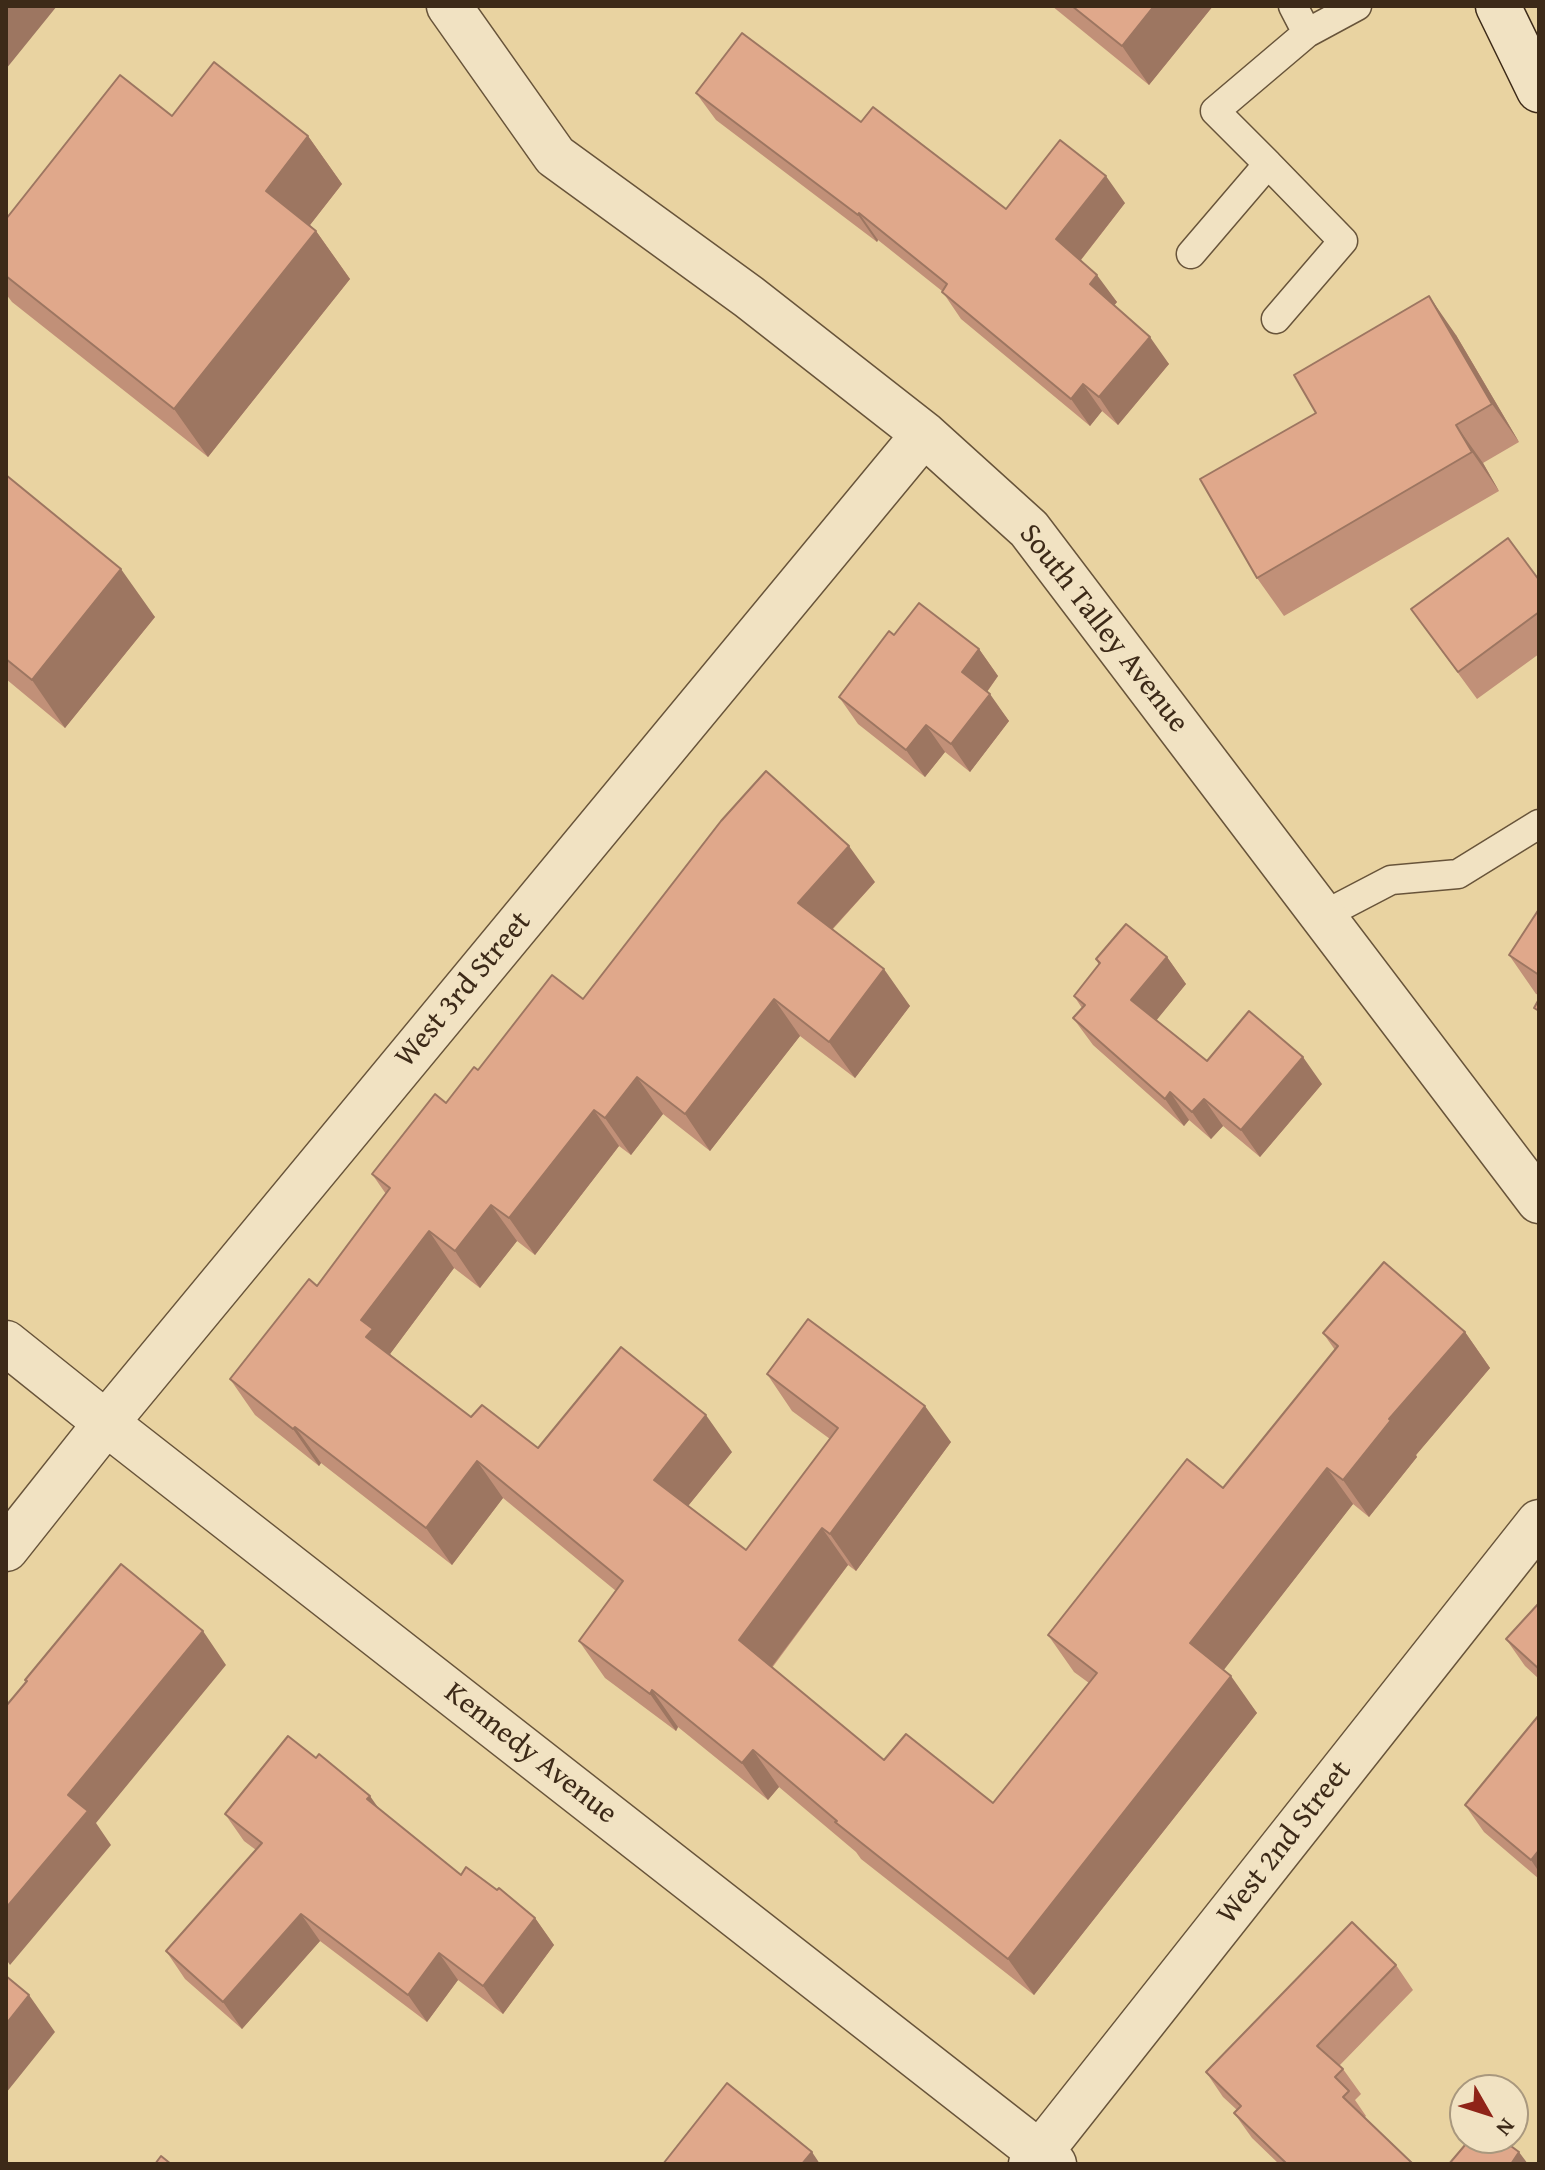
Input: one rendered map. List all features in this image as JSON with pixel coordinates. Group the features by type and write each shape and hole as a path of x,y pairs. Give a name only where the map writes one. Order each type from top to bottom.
{"street":[{"name":"South Talley Avenue","path":"449,6 555,156 749,297 924,434 1029,529 1539,1201"},
{"path":"1498,6 1539,90"},
{"name":"West 3rd Street","path":"6,1549 106,1423 924,434"},
{"name":"Kennedy Avenue","path":"6,1343 1042,2160"},
{"name":"West 2nd Street","path":"1042,2160 1539,1522"}],"lane":[{"path":"1293,6 1307,33"},
{"path":"1276,319 1343,241 1215,111 1307,33 1357,6"},
{"path":"1191,254 1268,164"},
{"path":"1322,916 1391,880 1458,874 1539,824"}],"building":[{"path":"1072,6 1154,6 1122,46"},
{"path":"742,33 861,122 873,107 1006,209 1060,140 1106,176 1056,239 1097,275 1090,284 1150,337 1099,397 1083,384 1071,399 942,292 947,284 859,213 696,93"},
{"path":"214,62 308,136 266,191 316,231 174,409 6,276 6,219 120,75 172,116"},
{"path":"1429,296 1492,404 1456,425 1472,452 1257,578 1200,479 1316,413 1294,375"},
{"path":"6,475 121,569 32,680 6,659"},
{"path":"1508,538 1539,580 1539,612 1458,672 1411,609"},
{"path":"919,603 979,649 962,672 990,694 951,744 926,725 906,750 839,697 889,631 894,635"},
{"path":"766,771 849,846 798,903 884,969 829,1042 774,999 685,1114 637,1077 605,1118 594,1110 509,1218 491,1205 455,1251 429,1231 361,1320 373,1329 366,1337 471,1417 482,1405 538,1448 621,1347 706,1415 654,1480 746,1550 838,1428 767,1374 808,1319 925,1406 830,1534 822,1528 739,1640 884,1760 906,1734 993,1803 1097,1673 1048,1635 1187,1459 1223,1488 1338,1346 1323,1333 1384,1262 1465,1332 1389,1419 1343,1480 1327,1468 1190,1643 1231,1676 1008,1959 835,1822 753,1750 742,1763 652,1690 650,1694 579,1641 623,1581 477,1461 426,1528 230,1379 309,1279 317,1286 390,1188 372,1174 435,1094 446,1103 474,1067 478,1070 552,975 583,999 721,821"},
{"path":"1539,909 1539,975 1509,955"},
{"path":"1126,924 1167,957 1131,1000 1207,1061 1249,1011 1303,1057 1241,1130 1204,1099 1192,1112 1170,1092 1165,1099 1073,1018 1085,1005 1074,996 1100,963 1096,959"},
{"path":"121,1564 203,1631 68,1795 88,1811 6,1908 6,1706"},
{"path":"1539,1603 1539,1669 1506,1639"},
{"path":"1539,1715 1539,1850 1531,1860 1465,1805"},
{"path":"288,1736 316,1758 319,1754 370,1796 367,1799 461,1875 466,1867 497,1890 499,1888 535,1918 483,1986 439,1953 408,1995 301,1914 223,2002 166,1951 262,1843 225,1814"},
{"path":"1352,1922 1396,1965 1317,2046 1343,2069 1335,2077 1349,2091 1343,2097 1413,2164 1287,2164 1234,2113 1241,2106 1206,2072"},
{"path":"6,1976 29,1995 6,2024"},
{"path":"727,2083 812,2152 802,2164 663,2164"},
{"path":"1457,2154 1518,2154 1511,2164 1449,2164"},
{"path":"161,2156 171,2164 155,2164"}]}
